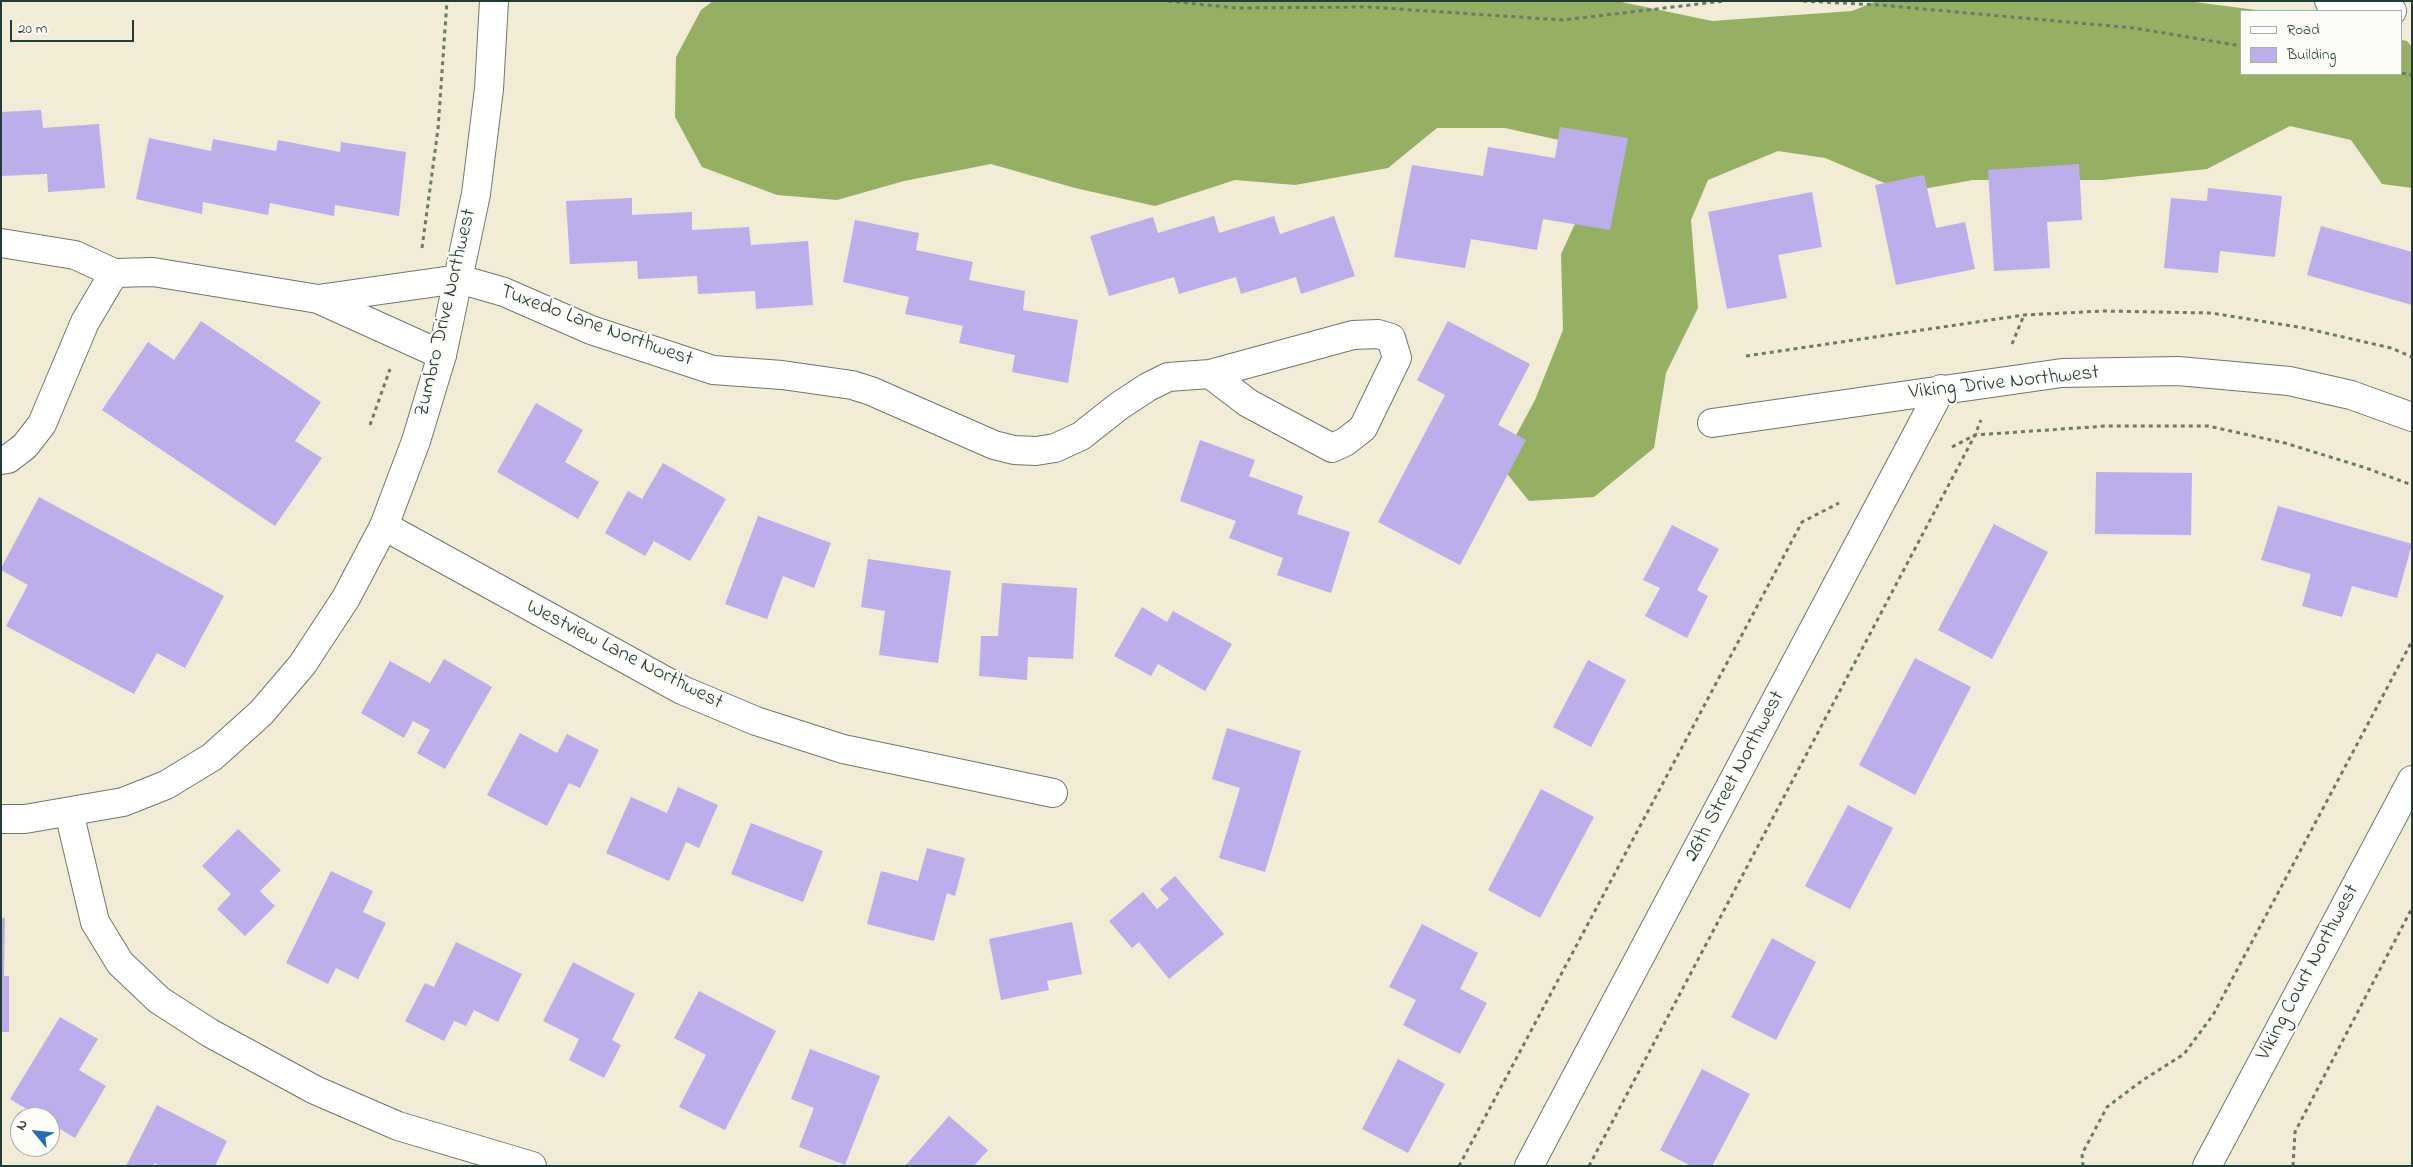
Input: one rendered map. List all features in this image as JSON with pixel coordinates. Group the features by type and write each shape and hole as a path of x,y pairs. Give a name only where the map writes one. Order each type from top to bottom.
{"street":[{"name":"Zumbro Drive Northwest","path":"1,819 25,819 123,802 166,785 212,758 261,713 302,664 346,598 384,526 416,441 442,355 476,194 488,99 494,1"},
{"path":"2329,1 2386,10"},
{"path":"1,243 75,255 114,273 153,272 318,299 442,355"},
{"path":"1,460 8,459 25,446 42,424 85,322 114,273"},
{"path":"318,299 458,279"},
{"name":"Tuxedo Lane Northwest","path":"458,279 504,292 591,330 713,370 852,385 871,391 994,446 1014,450 1036,451 1055,448 1081,436 1119,406 1148,387 1168,377 1210,374 1353,335 1378,334 1391,338 1397,358 1363,428 1345,442 1332,448 1248,403 1210,374"},
{"name":"Viking Drive Northwest","path":"1712,424 1941,389 2062,373 2178,371 2289,381 2351,395 2412,417"},
{"name":"26th Street Northwest","path":"1530,1166 1941,389"},
{"name":"Westview Lane Northwest","path":"384,526 682,690 756,721 843,749 1053,793"},
{"name":"Viking Court Northwest","path":"2207,1166 2412,780"},
{"path":"69,812 95,922 120,963 159,1000 210,1033 315,1090 398,1126 532,1166"}],"path":[{"path":"416,284 438,129 447,1"},
{"path":"1168,1 1236,8 1368,7 1563,20 1724,1"},
{"path":"1802,1 1880,3 2134,28 2240,46"},
{"path":"1746,356 2024,315 2103,311 2211,313 2304,328 2391,348 2412,357"},
{"path":"370,425 403,336"},
{"path":"1589,1166 1975,435 2106,426 2208,426 2285,443 2366,468 2412,485"},
{"path":"1459,1166 1802,522"},
{"path":"2083,1166 2082,1154 2107,1107 2143,1080 2184,1054 2213,1016 2412,641"},
{"path":"2293,1166 2295,1132 2412,908"}],"green space":[{"path":"713,1 1617,1 1712,21 1852,11 1877,1 2187,1 2256,10 2240,10 2240,75 2403,75 2403,40 2407,41 2412,47 2412,188 2382,184 2351,140 2290,126 2207,169 2102,180 1973,180 1906,192 1825,158 1778,151 1708,180 1691,220 1698,308 1666,373 1654,448 1594,497 1529,501 1500,465 1535,400 1563,330 1561,254 1598,174 1586,146 1505,128 1437,128 1388,168 1295,185 1235,180 1155,206 1075,188 991,164 904,181 837,200 777,195 702,167 675,117 676,57 701,10"}],"building":[{"path":"41,110 43,128 99,124 105,188 48,192 47,174 1,176 1,112"},
{"path":"1560,127 1628,138 1610,230 1543,219 1537,250 1471,239 1465,268 1394,257 1412,165 1483,176 1488,147 1555,158"},
{"path":"149,138 211,151 213,139 276,151 278,140 340,152 341,142 406,152 399,216 335,205 334,216 270,203 268,215 203,202 202,214 136,199"},
{"path":"2079,164 2082,220 2047,222 2050,268 1994,271 1988,170"},
{"path":"1924,175 1936,228 1965,222 1975,269 1896,285 1875,185"},
{"path":"2208,188 2282,196 2275,257 2220,251 2218,273 2164,268 2171,198 2207,201"},
{"path":"1812,192 1822,247 1778,255 1787,298 1727,309 1708,212"},
{"path":"632,198 632,215 692,212 692,230 749,227 751,245 808,241 813,305 756,309 755,291 698,294 697,276 638,279 637,261 570,264 566,201"},
{"path":"1214,216 1219,233 1274,216 1280,234 1334,216 1355,276 1301,294 1296,277 1241,294 1236,277 1179,294 1174,277 1109,296 1090,236 1153,217 1158,233"},
{"path":"855,220 919,233 916,250 973,262 969,280 1025,291 1023,310 1078,320 1068,383 1012,372 1015,355 959,343 963,326 905,314 909,297 843,282"},
{"path":"2321,226 2412,252 2412,305 2307,275"},
{"path":"201,321 321,402 295,441 322,458 275,526 102,410 148,342 174,360"},
{"path":"1448,321 1530,364 1498,425 1526,440 1460,565 1378,522 1445,395 1417,380"},
{"path":"536,403 583,430 565,462 599,482 578,519 497,472"},
{"path":"1200,440 1255,460 1249,476 1303,496 1297,514 1350,532 1331,593 1277,575 1283,558 1229,538 1236,521 1180,501"},
{"path":"663,463 726,499 690,561 654,541 645,556 605,533 628,491 642,499"},
{"path":"2096,472 2192,473 2191,535 2095,534"},
{"path":"39,497 224,596 185,668 157,653 134,694 6,626 28,585 1,570 1,568"},
{"path":"2278,506 2412,544 2397,598 2352,586 2342,617 2302,606 2311,574 2261,560"},
{"path":"758,516 831,543 814,588 783,576 767,619 725,604"},
{"path":"1994,524 2048,552 1992,659 1938,630"},
{"path":"1672,525 1719,549 1697,590 1708,596 1687,638 1645,616 1660,588 1643,580"},
{"path":"868,559 951,571 938,663 879,655 885,611 861,607"},
{"path":"1002,583 1077,588 1073,659 1028,657 1027,680 979,676 981,636 998,636"},
{"path":"1142,607 1167,622 1173,611 1232,644 1205,691 1158,664 1151,676 1114,656"},
{"path":"1915,658 1971,687 1915,795 1859,765"},
{"path":"444,659 492,687 445,769 417,753 430,730 413,721 404,738 361,713 390,661 430,683"},
{"path":"1588,660 1626,680 1591,747 1553,727"},
{"path":"1227,728 1301,751 1265,872 1219,858 1240,788 1212,779"},
{"path":"520,733 557,753 567,734 599,750 580,788 569,783 547,826 487,795"},
{"path":"678,787 718,805 699,848 686,842 669,881 606,853 631,797 667,813"},
{"path":"1541,789 1594,817 1540,918 1488,890"},
{"path":"1848,805 1893,828 1850,909 1805,886"},
{"path":"751,823 823,851 803,902 731,874"},
{"path":"238,829 281,870 260,891 275,906 245,936 217,909 231,894 202,866"},
{"path":"927,848 965,858 955,896 947,893 934,941 867,924 881,871 918,881"},
{"path":"331,871 373,891 363,912 386,923 358,979 336,968 328,984 286,963"},
{"path":"1175,876 1224,934 1169,979 1139,942 1132,948 1109,921 1143,892 1157,909 1169,899 1160,889"},
{"path":"1,918 5,918 4,976 9,976 9,1032 1,1032"},
{"path":"1072,922 1082,974 1047,981 1049,990 1001,1000 989,939"},
{"path":"1422,924 1478,953 1460,989 1487,1003 1460,1054 1403,1025 1416,1000 1389,987"},
{"path":"1772,938 1816,962 1776,1040 1731,1017"},
{"path":"456,942 522,974 498,1022 474,1010 466,1026 454,1021 444,1041 405,1021 425,983 434,987"},
{"path":"573,962 635,994 612,1040 621,1045 604,1078 569,1060 579,1039 543,1021"},
{"path":"699,991 776,1031 725,1130 679,1107 706,1055 674,1038"},
{"path":"60,1017 98,1039 79,1070 106,1086 75,1138 60,1129 60,1107 23,1107 10,1099"},
{"path":"810,1049 880,1076 845,1165 799,1147 814,1108 791,1099"},
{"path":"1398,1059 1445,1084 1408,1153 1362,1129"},
{"path":"1702,1069 1750,1094 1712,1166 1691,1166 1660,1150"},
{"path":"157,1105 227,1141 215,1166 159,1166 155,1163 153,1166 126,1166"},
{"path":"949,1116 988,1150 974,1166 905,1166"}]}
